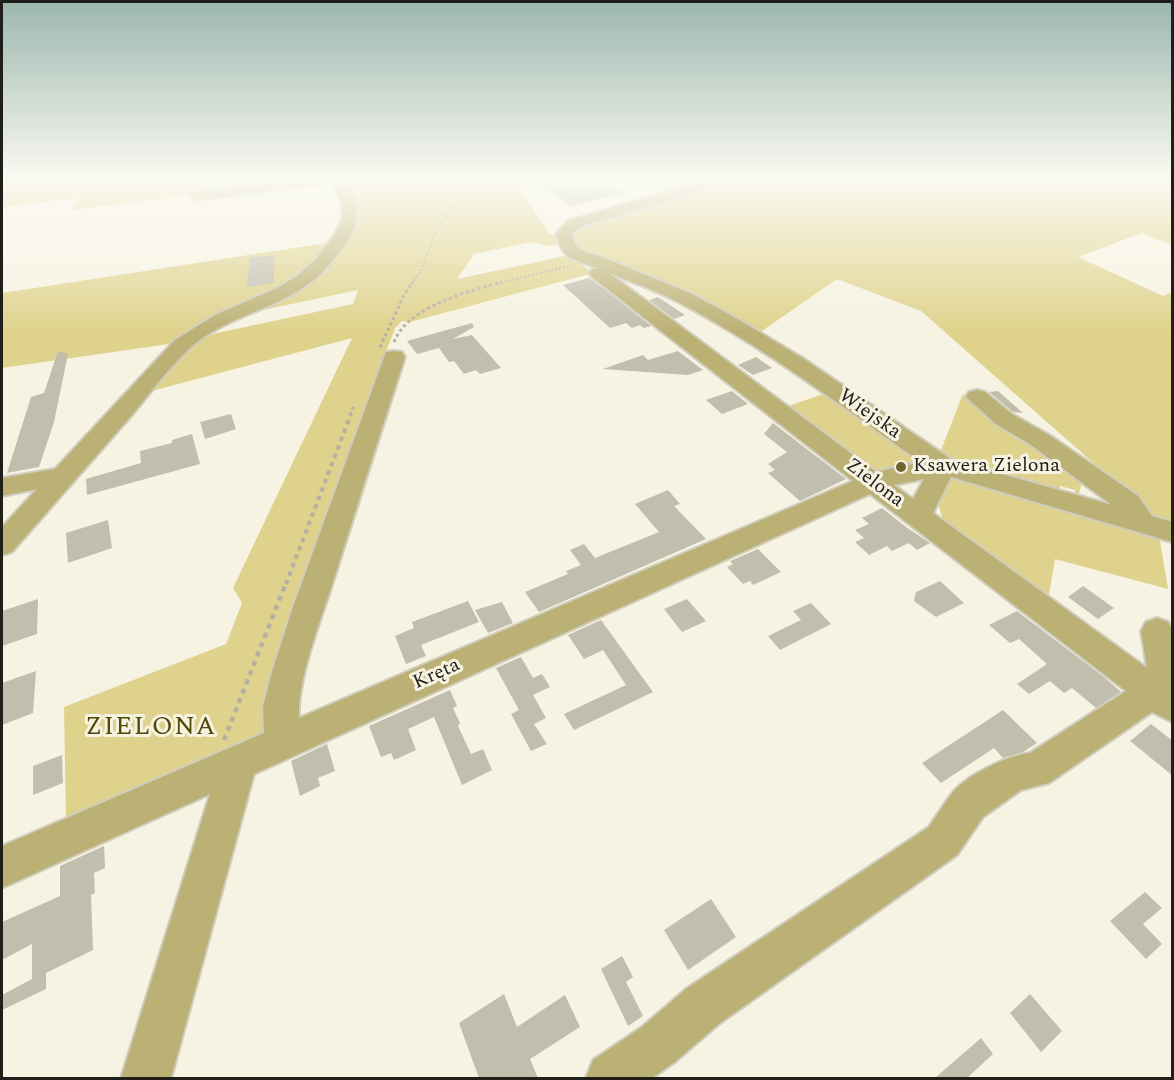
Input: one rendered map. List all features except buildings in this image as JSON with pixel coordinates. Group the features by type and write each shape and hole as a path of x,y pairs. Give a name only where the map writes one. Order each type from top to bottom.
{"street":[{"path":"4,540 63,478 182,344 195,333 285,293 307,278 324,260 343,230"},
{"name":"Zielona","path":"566,230 564,234 568,249 582,260 620,278 873,483 1163,699"},
{"name":"Wiejska","path":"620,278 685,298 729,322 796,364 943,466 1173,532"},
{"path":"282,744 281,707 289,672 394,357"},
{"path":"977,396 1004,419 1040,440 1128,503 1138,515 1138,523"},
{"path":"913,513 921,510 943,466"},
{"name":"Kręta","path":"2,867 873,483 943,466"},
{"path":"2,487 49,478 63,478"},
{"path":"611,1078 659,1044 703,1006 943,841 969,803 1014,773 1036,770 1163,699 1165,676 1157,631"},
{"path":"146,1078 238,763"}],"path":[{"path":"400,327 431,308 454,298 582,260"}],"shaded area":[{"path":"350,230 548,230 550,234 560,234 557,244 549,246 530,242 474,254 457,279 569,255 593,273 410,322 402,321 395,328 366,405 375,405 267,741 66,822 64,707 226,644 242,603 233,588 352,338 144,393 198,337 353,304 358,290 244,314 280,299"},
{"path":"576,230 1172,230 1172,245 1142,233 1078,257 1163,296 1172,292 1172,524 1158,520 921,311 837,279 759,333 582,252 574,246 571,235"},
{"path":"333,242 297,281 194,329 169,344 2,368 2,293"},
{"path":"826,393 921,461 879,471 871,470 780,409"},
{"path":"963,394 1083,477 1079,494 1126,509 1075,499 1075,490 1060,486 1059,494 953,463 926,447 927,442 941,450"},
{"path":"955,477 1159,535 1168,589 1055,559 1048,600 944,523 938,504 948,481"}],"place":[{"name":"Ksawera Zielona","path":"901,467"}],"district":[{"name":"ZIELONA","path":"151,729"}]}
